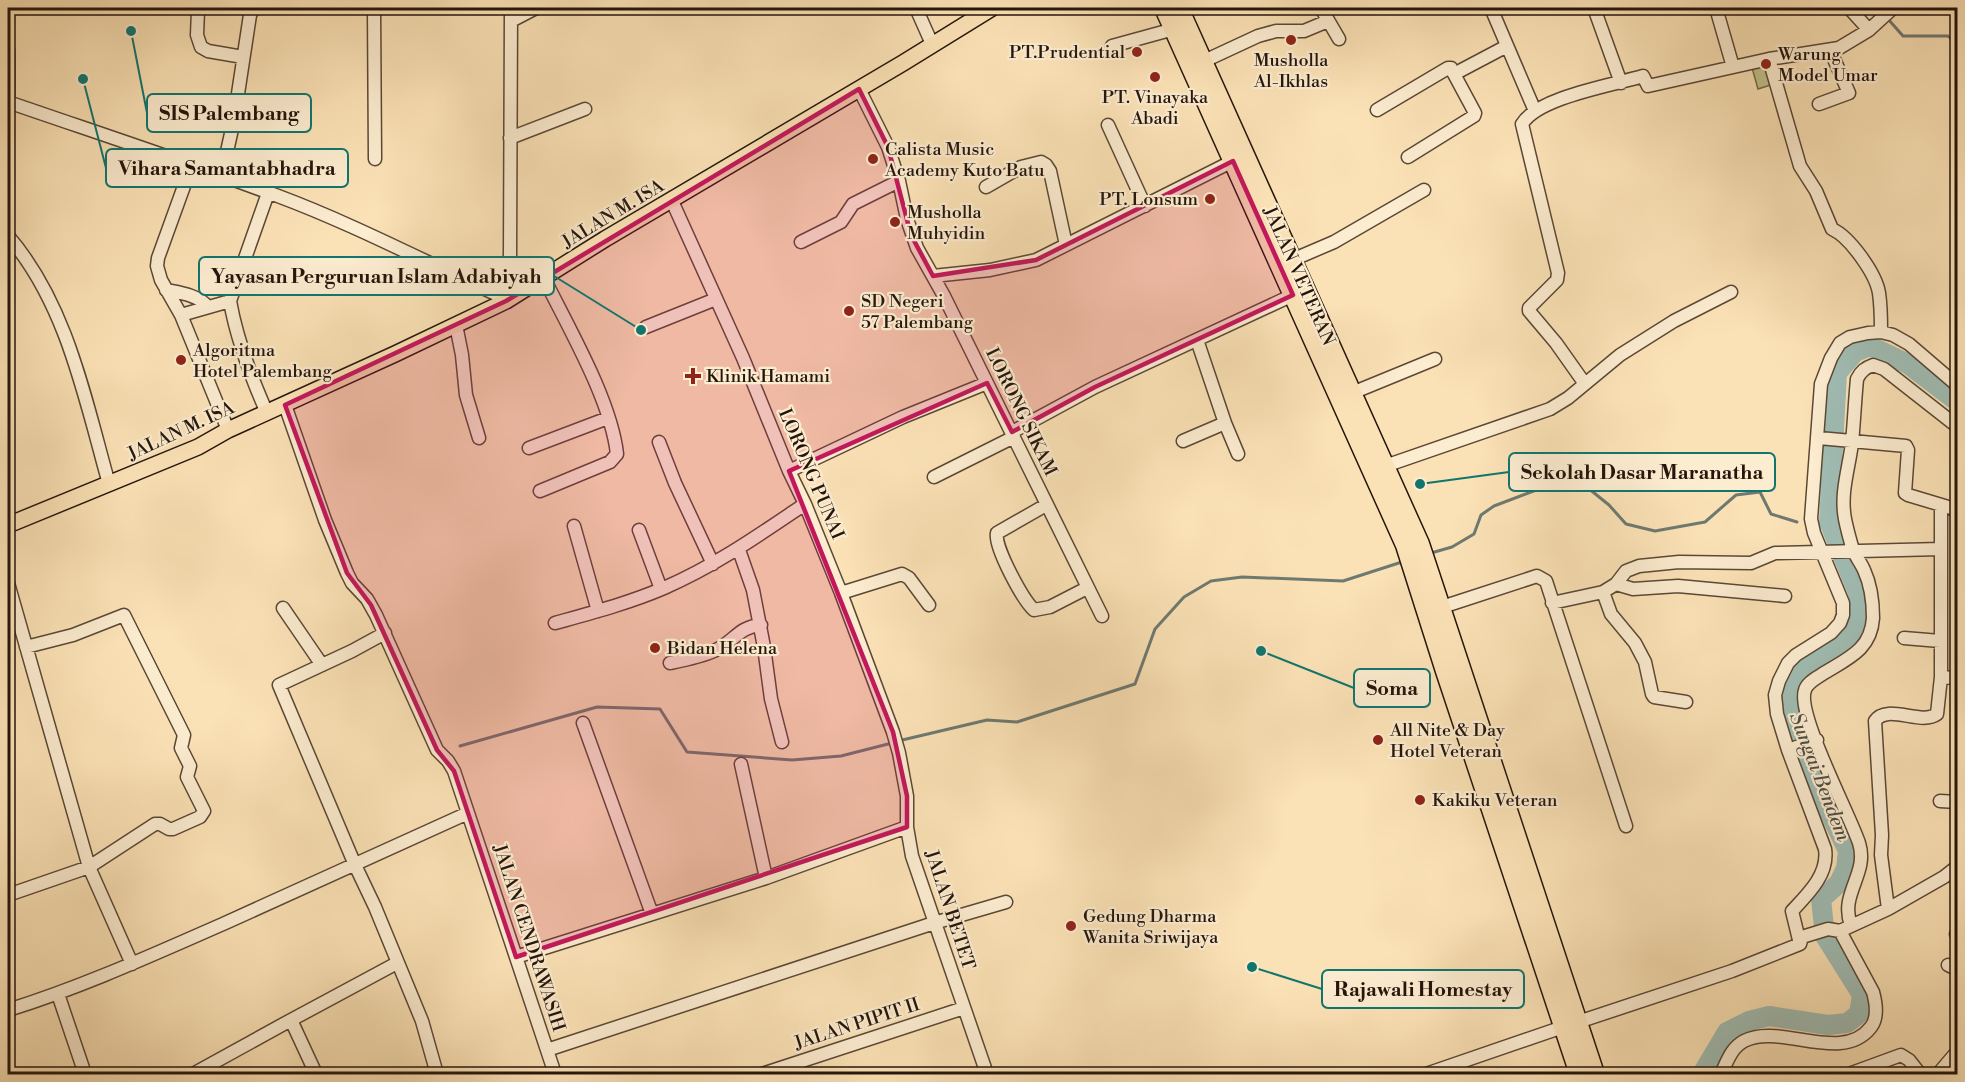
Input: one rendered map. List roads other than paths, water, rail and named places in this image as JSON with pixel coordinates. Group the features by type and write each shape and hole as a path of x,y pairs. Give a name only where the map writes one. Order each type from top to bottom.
{"highway":[{"name":"JALAN VETERAN","path":"1164,8 1293,295 1412,544"},
{"name":"JALAN VETERAN","path":"1179,8 1385,466 1412,544"},
{"path":"1412,544 1517,842 1568,1025 1579,1074"},
{"path":"1568,1025 1595,1074"}],"main road":[{"name":"JALAN M. ISA","path":"8,525 198,447 228,430 456,325 502,298 544,278 605,239 860,89 992,8"}],"street":[{"path":"222,174 234,120 250,15 254,8"},
{"path":"374,8 375,159"},
{"path":"8,102 222,174 326,216 502,298 510,256 512,8"},
{"path":"511,21 536,8"},
{"path":"916,8 932,44"},
{"path":"1322,8 1339,39"},
{"path":"1491,8 1535,111"},
{"path":"1594,8 1621,82"},
{"path":"1716,8 1733,67"},
{"path":"1849,8 1869,30"},
{"path":"198,10 197,35 201,47 208,51 243,57"},
{"path":"1585,384 1556,343 1528,311 1528,308 1557,280 1558,273 1522,124 1535,111 1576,94 1643,76 1648,86 1769,59 1839,48 1869,30 1887,13"},
{"path":"1202,62 1258,36 1276,32 1304,31 1328,21"},
{"path":"1112,46 1174,29"},
{"path":"1454,74 1507,46"},
{"path":"8,50 8,95"},
{"path":"1819,104 1849,93 1830,50"},
{"path":"1769,59 1800,165 1816,191 1832,230 1841,233 1853,245 1879,291 1881,332"},
{"path":"1377,110 1448,68 1452,69 1475,116 1408,157"},
{"name":"LORONG SIKAM","path":"860,89 888,147 912,235 924,262 987,383 1102,616"},
{"path":"510,138 585,109"},
{"path":"1108,125 1145,206"},
{"path":"933,276 1026,264 1233,161"},
{"path":"986,187 1021,167 1041,162 1046,165 1050,171 1066,245"},
{"path":"192,164 158,258 158,273 181,315 228,430"},
{"path":"801,242 841,222 853,204 899,181"},
{"path":"1292,260 1334,242 1424,190"},
{"path":"267,413 248,370 230,301 268,193"},
{"name":"LORONG PUNAI","path":"672,201 743,358 789,471 805,504 841,593 899,753"},
{"path":"8,236 44,289 57,313 72,356 109,484"},
{"path":"540,491 614,459 617,450 592,375 544,278"},
{"path":"166,290 196,297 208,307"},
{"path":"1385,466 1550,409 1568,398 1629,350 1674,321 1731,292"},
{"path":"934,477 1013,435 1095,387 1293,295"},
{"path":"646,327 716,299"},
{"path":"181,315 230,301"},
{"path":"456,325 466,395 479,438"},
{"path":"1801,941 1792,911 1809,893 1822,873 1827,859 1774,702 1779,681 1788,663 1796,655 1831,633 1840,623 1843,615 1843,603 1813,526 1811,512 1822,438 1821,384 1840,343 1850,337 1881,332 1893,335 1909,344 1958,386"},
{"path":"1197,340 1238,454"},
{"path":"1352,393 1435,359"},
{"path":"1840,928 1847,915 1847,906 1861,866 1862,855 1859,843 1814,741 1805,708 1806,688 1852,656 1868,642 1872,633 1872,595 1864,570 1849,551 1845,518 1847,441 1857,379 1862,371 1873,365 1884,369 1958,427"},
{"path":"789,471 903,417 987,383"},
{"name":"JALAN CENDRAWASIH","path":"285,405 325,520 347,573 352,583 371,605 437,750 452,765 555,1074"},
{"path":"529,448 608,418"},
{"path":"1184,441 1225,423"},
{"path":"1822,438 1906,446 1908,450 1905,493 1958,510"},
{"path":"659,442 713,564"},
{"path":"555,623 661,590 739,550 805,504"},
{"path":"1046,505 997,533 999,548 1024,597 1034,610 1050,608 1087,588"},
{"path":"1888,909 1881,855 1882,835 1875,722 1878,717 1885,714 1933,717 1937,714 1941,677 1941,506"},
{"path":"574,526 598,611"},
{"path":"639,531 661,590"},
{"path":"1552,603 1604,592 1616,584 1623,573 1639,566 1679,562 1751,562 1765,558 1772,553 1941,549"},
{"path":"739,550 753,591 771,699 782,742"},
{"path":"841,593 902,574 909,578 929,605"},
{"path":"1434,610 1537,576 1545,581 1626,826"},
{"path":"8,583 89,867 132,964"},
{"path":"1616,584 1633,589 1678,586 1785,596"},
{"path":"1604,592 1608,609 1635,643 1645,662 1654,697 1686,702"},
{"path":"283,608 322,665"},
{"path":"8,895 89,867 155,824 173,829 204,813 204,807 187,777 190,766 181,748 184,735 124,615 73,635 26,647"},
{"path":"670,663 698,657 716,650 749,626 760,625"},
{"path":"385,633 279,685 422,1021 437,1074"},
{"path":"1904,638 1940,641"},
{"path":"1941,677 1958,678"},
{"path":"583,723 652,914"},
{"path":"1791,749 1814,741"},
{"name":"JALAN BETET","path":"899,753 907,796 907,827 912,856 987,1074"},
{"path":"741,764 766,878"},
{"path":"1940,801 1958,802"},
{"path":"8,1010 58,994 132,964 468,813"},
{"path":"516,957 766,878 907,827"},
{"path":"1434,1073 1568,1025 1732,971 1801,941 1888,909 1944,877 1958,866"},
{"path":"547,1050 934,923 1006,902"},
{"path":"1721,1074 1733,1049 1751,1038 1851,1042 1864,1036 1875,1022 1873,992 1840,928"},
{"path":"192,1074 397,963"},
{"path":"58,994 85,1074"},
{"name":"JALAN PIPIT II","path":"762,1074 964,1008"},
{"path":"291,1020 316,1074"},
{"path":"1938,1074 1954,1054"},
{"path":"1849,1074 1901,1055 1909,1060 1920,1074"}],"waterway":[{"path":"1876,8 1884,14"},
{"path":"1888,19 1903,36 1948,36 1958,44"},
{"name":"Sungai Bendem","path":"1702,1074 1727,1032 1749,1021 1769,1016 1828,1025 1847,1023 1859,1014 1862,995 1825,936 1821,899 1839,883 1846,868 1848,851 1824,801 1791,710 1791,688 1801,668 1850,638 1860,620 1858,593 1829,522 1837,373 1855,352 1870,346 1908,364 1958,402"},
{"path":"1431,553 1452,547 1474,534 1481,515 1494,506 1547,486 1588,488 1609,505 1626,524 1655,531 1705,522 1736,495 1760,492 1771,514 1797,522"},
{"path":"1818,522 1829,522"},
{"path":"898,741 987,720 1017,722 1135,684 1155,629 1184,597 1211,581 1242,577 1343,581 1405,561"},
{"path":"460,746 597,707 660,709 687,752 792,760 841,756 892,743"}],"place":[{"name":"SIS Palembang","path":"131,31"},
{"name":"Musholla Al-Ikhlas","path":"1291,40"},
{"name":"PT.Prudential","path":"1137,52"},
{"name":"Warung Model Umar","path":"1766,64"},
{"name":"PT. Vinayaka Abadi","path":"1155,77"},
{"name":"Vihara Samantabhadra","path":"83,79"},
{"name":"Calista Music Academy Kuto Batu","path":"873,159"},
{"name":"PT. Lonsum","path":"1210,199"},
{"name":"Musholla Muhyidin","path":"895,222"},
{"name":"SD Negeri 57 Palembang","path":"849,311"},
{"name":"Yayasan Perguruan Islam Adabiyah","path":"641,330"},
{"name":"Algoritma Hotel Palembang","path":"181,360"},
{"name":"Klinik Hamami","path":"693,376"},
{"name":"Sekolah Dasar Maranatha","path":"1420,484"},
{"name":"Bidan Helena","path":"655,648"},
{"name":"Soma","path":"1261,651"},
{"name":"All Nite & Day Hotel Veteran","path":"1378,740"},
{"name":"Kakiku Veteran","path":"1420,800"},
{"name":"Gedung Dharma Wanita Sriwijaya","path":"1071,926"},
{"name":"Rajawali Homestay","path":"1252,967"}]}
